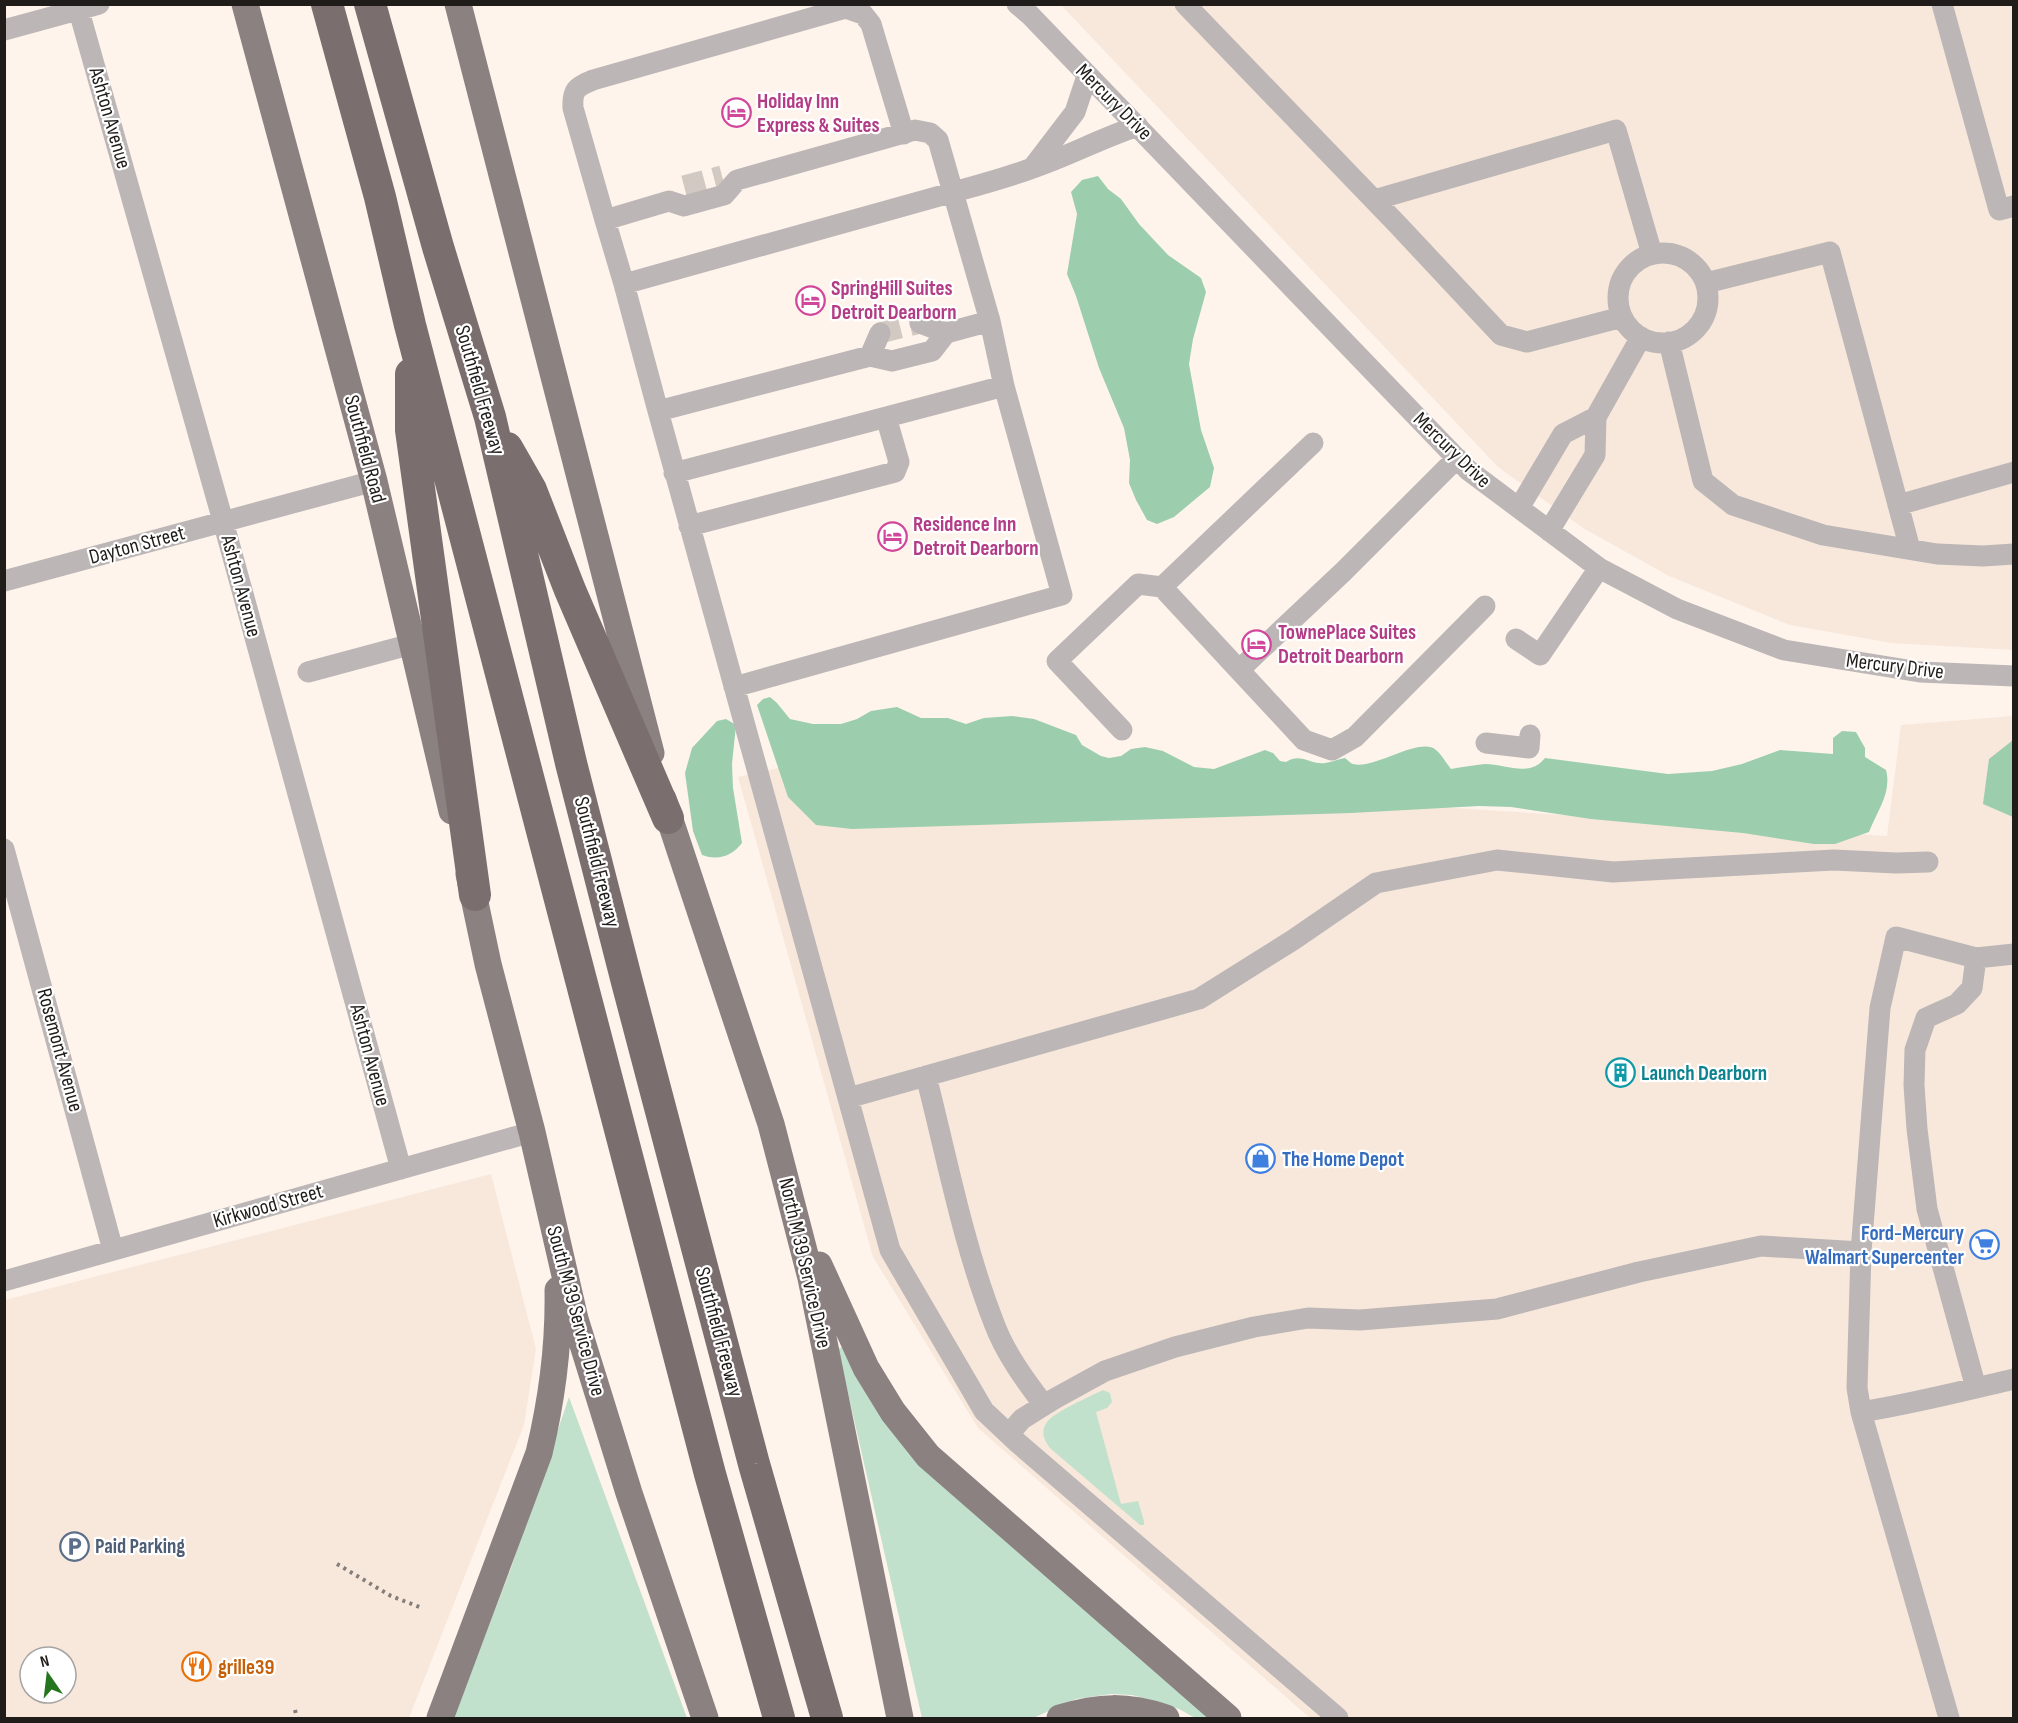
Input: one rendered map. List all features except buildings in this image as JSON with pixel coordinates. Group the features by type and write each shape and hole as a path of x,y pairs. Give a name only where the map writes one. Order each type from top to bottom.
{"highway":[{"path":"327,4 380,198 410,325 710,1474 778,1719"},
{"name":"Southfield Freeway","path":"370,4 438,247 490,417 571,763 627,982 754,1464 827,1719"},
{"path":"410,325 411,430 474,895"},
{"path":"490,417 531,490 570,590 668,818"}],"main road":[{"name":"Southfield Road","path":"245,4 374,481 441,769 474,895"},
{"path":"458,4 668,818"},
{"name":"North M 39 Service Drive","path":"668,818 771,1124 811,1278 900,1719"},
{"name":"South M 39 Service Drive","path":"474,895 488,964 532,1132 574,1319 629,1493 705,1719"},
{"path":"771,1124 820,1268 866,1368 904,1428 928,1456 1228,1719"},
{"path":"440,1719 526,1492 549,1413 559,1292 555,1234"},
{"path":"1060,1719 1084,1710 1111,1708 1149,1712 1166,1719"}],"street":[{"name":"Mercury Drive","path":"1017,4 1138,126 1468,470 1599,568 1677,609 1784,650 1920,672 2013,676"},
{"path":"1185,4 1501,335 1527,342 1622,316"},
{"path":"1942,4 1999,210 2013,206"},
{"path":"4,30 85,6"},
{"name":"Ashton Avenue","path":"85,6 401,1169"},
{"path":"904,134 871,24 863,14 846,8 580,85 573,95 573,108 624,284 890,1250 984,1411 1338,1719"},
{"path":"1031,169 1075,112 1088,76"},
{"path":"624,284 1031,169 1110,135 1138,126"},
{"path":"605,220 676,194 684,206 724,195 729,178 915,130 930,134 938,140 990,321 1004,386 1062,595 734,687"},
{"path":"1374,200 1616,130 1652,254"},
{"path":"1706,283 1830,252 1910,549"},
{"path":"1657,253 1673,253 1687,259 1699,269 1706,283 1709,297 1707,311 1700,324 1690,334 1677,341 1649,341 1641,337 1626,324 1619,310 1617,295 1621,280 1630,267 1642,257 1657,253"},
{"path":"920,323 946,333 990,321"},
{"path":"870,356 880,333"},
{"path":"658,411 870,356 892,361 932,351 946,333"},
{"path":"1549,531 1595,455 1596,417 1641,337"},
{"path":"1669,342 1703,481 1733,506 1823,536 1937,554 1983,556 2013,554"},
{"path":"675,473 1004,386"},
{"path":"689,526 895,472 898,462 886,417"},
{"path":"1519,508 1563,434 1596,417"},
{"path":"1162,587 1312,443"},
{"path":"1239,670 1343,572 1457,458"},
{"path":"1898,505 2013,472"},
{"name":"Dayton Street","path":"4,580 374,481"},
{"path":"1516,639 1539,663 1599,568"},
{"path":"1122,730 1057,661 1138,584 1162,587 1304,740 1332,750 1354,737 1485,606"},
{"path":"308,672 412,645"},
{"path":"1486,743 1529,748 1530,735"},
{"name":"Rosemont Avenue","path":"4,849 113,1250"},
{"path":"848,1098 1199,999 1293,940 1376,883 1497,860 1613,872 1834,860 1896,864 1928,862"},
{"path":"1949,1719 1861,1412 1857,1388 1861,1252 1880,1008 1896,937 1976,958 2013,954"},
{"path":"1976,958 1972,988 1957,1004 1926,1018 1915,1050 1914,1085 1927,1209 1976,1388"},
{"path":"926,1076 971,1255 994,1325 1019,1372 1044,1405"},
{"name":"Kirkwood Street","path":"4,1281 532,1132"},
{"path":"1009,1434 1022,1419 1105,1371 1175,1347 1254,1327 1308,1318 1360,1320 1497,1309 1639,1272 1761,1246 1861,1252"},
{"path":"1861,1412 1903,1405 2013,1379"}],"path":[{"path":"337,1564 391,1596 422,1608"},
{"path":"295,1710 297,1719"}],"shaded area":[{"path":"1061,5 2013,5 2013,650 1891,643 1790,625 1669,576 1583,528 1498,467"},
{"path":"2013,716 2013,1718 1310,1718 978,1428 873,1257 738,777 791,765 1887,836 1901,725"},
{"path":"491,1174 536,1349 524,1425 409,1718 5,1718 5,1300"}],"green space":[{"path":"1098,176 1108,189 1121,199 1139,224 1168,255 1201,278 1206,292 1193,339 1189,364 1201,430 1214,468 1210,487 1174,517 1157,524 1147,520 1129,483 1130,460 1124,428 1099,368 1067,274 1077,214 1071,192 1082,180"},
{"path":"770,697 790,719 813,724 841,724 871,711 897,707 921,718 948,718 966,724 984,718 1012,716 1034,719 1076,735 1082,745 1101,756 1109,758 1121,756 1131,749 1145,747 1163,751 1194,767 1214,769 1265,750 1273,753 1280,761 1286,762 1301,758 1325,763 1345,758 1353,764 1362,765 1419,747 1429,747 1438,752 1451,769 1485,764 1525,769 1539,764 1545,758 1668,774 1712,771 1742,764 1780,750 1833,754 1833,738 1842,731 1856,732 1865,748 1865,757 1886,770 1887,786 1883,802 1869,832 1835,844 1814,844 1743,833 1591,819 1511,807 1479,806 1351,813 852,829 816,825 788,797 757,705 763,699"},
{"path":"726,719 736,725 732,764 733,788 742,843 729,854 708,857 702,855 693,831 685,773 692,748 717,721"},
{"path":"2013,740 2013,817 1983,804 1989,759"},
{"path":"844,1346 863,1378 1220,1718 1195,1718 1179,1709 1154,1701 1132,1695 1111,1694 1076,1699 1033,1718 922,1718 838,1349"},
{"path":"1103,1390 1110,1393 1112,1402 1107,1408 1096,1412 1121,1504 1138,1501 1144,1525 1140,1525 1046,1443 1044,1429 1051,1418"},
{"path":"569,1397 687,1718 453,1718 511,1568"}],"tunnel":[{"path":"684,186 722,176"},
{"path":"880,333 920,323"}],"place":[{"name":"Holiday Inn Express & Suites","path":"736,113"},
{"name":"SpringHill Suites Detroit Dearborn","path":"810,300"},
{"name":"Residence Inn Detroit Dearborn","path":"892,536"},
{"name":"TownePlace Suites Detroit Dearborn","path":"1257,644"},
{"name":"Launch Dearborn","path":"1620,1073"},
{"name":"The Home Depot","path":"1261,1159"},
{"name":"Ford-Mercury Walmart Supercenter","path":"1985,1245"},
{"name":"Paid Parking","path":"74,1546"},
{"name":"grille39","path":"197,1667"}]}
